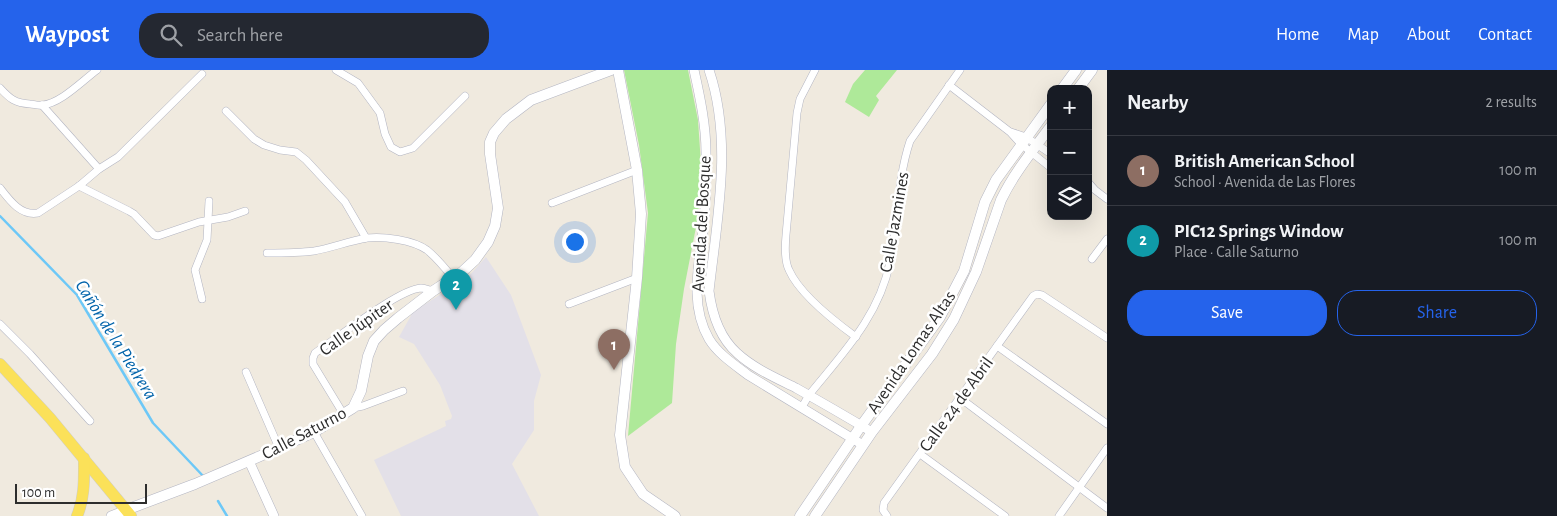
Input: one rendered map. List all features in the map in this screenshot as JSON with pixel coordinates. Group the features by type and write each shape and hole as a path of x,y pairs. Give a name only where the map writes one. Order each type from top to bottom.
{"main road":[{"name":"Calle Saturno","path":"128,513 314,432 344,415 352,408 361,391 368,356 374,341 398,318 469,266 482,251 494,226 498,208 490,154 490,142 494,133 506,119 531,100 611,70"},
{"path":"618,70 637,170 641,214 637,278 620,435 624,467 643,494 675,516"},
{"path":"1065,85 1076,70"},
{"path":"1081,85 1092,70"},
{"name":"Avenida Lomas Altas","path":"800,516 861,426 940,316 964,271 990,190 1000,173 1047,109"},
{"name":"Avenida Lomas Altas","path":"816,516 872,432 932,354 954,319 976,272 1001,200 1034,148 1048,130"},
{"path":"0,364 25,389 128,513"},
{"path":"77,516 84,487 84,458"}],"street":[{"path":"0,88 10,99 19,103 42,105 52,103 60,98 97,70"},
{"path":"336,70 358,83 380,113 385,134 391,147 400,152 413,148 465,96"},
{"name":"Avenida del Bosque","path":"694,70 706,148 704,220 696,286 697,305 709,340 733,364 748,375 863,445"},
{"name":"Avenida del Bosque","path":"709,70 714,86 721,133 720,191 709,291 718,327 736,353 757,368 872,432"},
{"path":"815,70 800,99 797,113 785,254 788,269 796,282 834,321 856,337"},
{"name":"Calle Jazmines","path":"802,407 856,337 877,302 890,263 900,183 910,141 960,70"},
{"path":"0,188 22,211 31,214 38,213 79,186 129,148 154,120 202,74"},
{"path":"949,85 1010,132 1024,140 1047,163"},
{"path":"42,105 99,169"},
{"path":"226,111 259,142 280,150 296,152 306,160 345,202 366,238"},
{"path":"1034,148 1047,153"},
{"path":"552,203 637,170"},
{"path":"79,186 129,210 154,235 158,236 210,219 228,217 245,210"},
{"path":"1092,190 1107,199"},
{"path":"202,299 195,270 207,240 210,201"},
{"path":"267,253 288,254 312,251 366,238 384,238 408,242 425,249 441,262 453,278"},
{"path":"1092,258 1107,238"},
{"path":"569,304 637,278"},
{"name":"Calle Júpiter","path":"344,415 313,364 315,353 391,300 407,292 422,288 433,291"},
{"name":"Calle 24 de Abril","path":"886,516 883,510 884,503 1033,296 1037,294 1042,295 1107,338"},
{"path":"0,324 30,354 90,421"},
{"path":"997,346 1107,424"},
{"path":"246,372 279,448"},
{"path":"352,408 403,391"},
{"path":"960,398 1107,508"},
{"path":"314,432 362,516"},
{"path":"1059,516 1107,448"},
{"path":"920,454 1005,516"},
{"path":"249,461 274,516"},
{"path":"111,516 128,513"}],"shaded area":[{"path":"486,257 511,295 541,375 534,401 534,430 512,464 539,516 401,516 374,460 446,426 445,421 451,419 452,416 440,385 414,344 399,337 413,312 469,276"}],"green space":[{"path":"624,70 688,70 698,120 702,179 697,222 676,344 672,403 628,436 648,213 639,145"},
{"path":"865,70 897,70 876,96 879,100 869,117 845,102 853,84"}],"waterway":[{"name":"Cañón de la Piedrera","path":"0,216 77,295 153,423 204,477"},
{"name":"Cañón de la Piedrera","path":"218,501 227,516"}],"place":[{"name":"PIC12 Springs Window","path":"456,310"},
{"name":"British American School","path":"614,370"}]}
